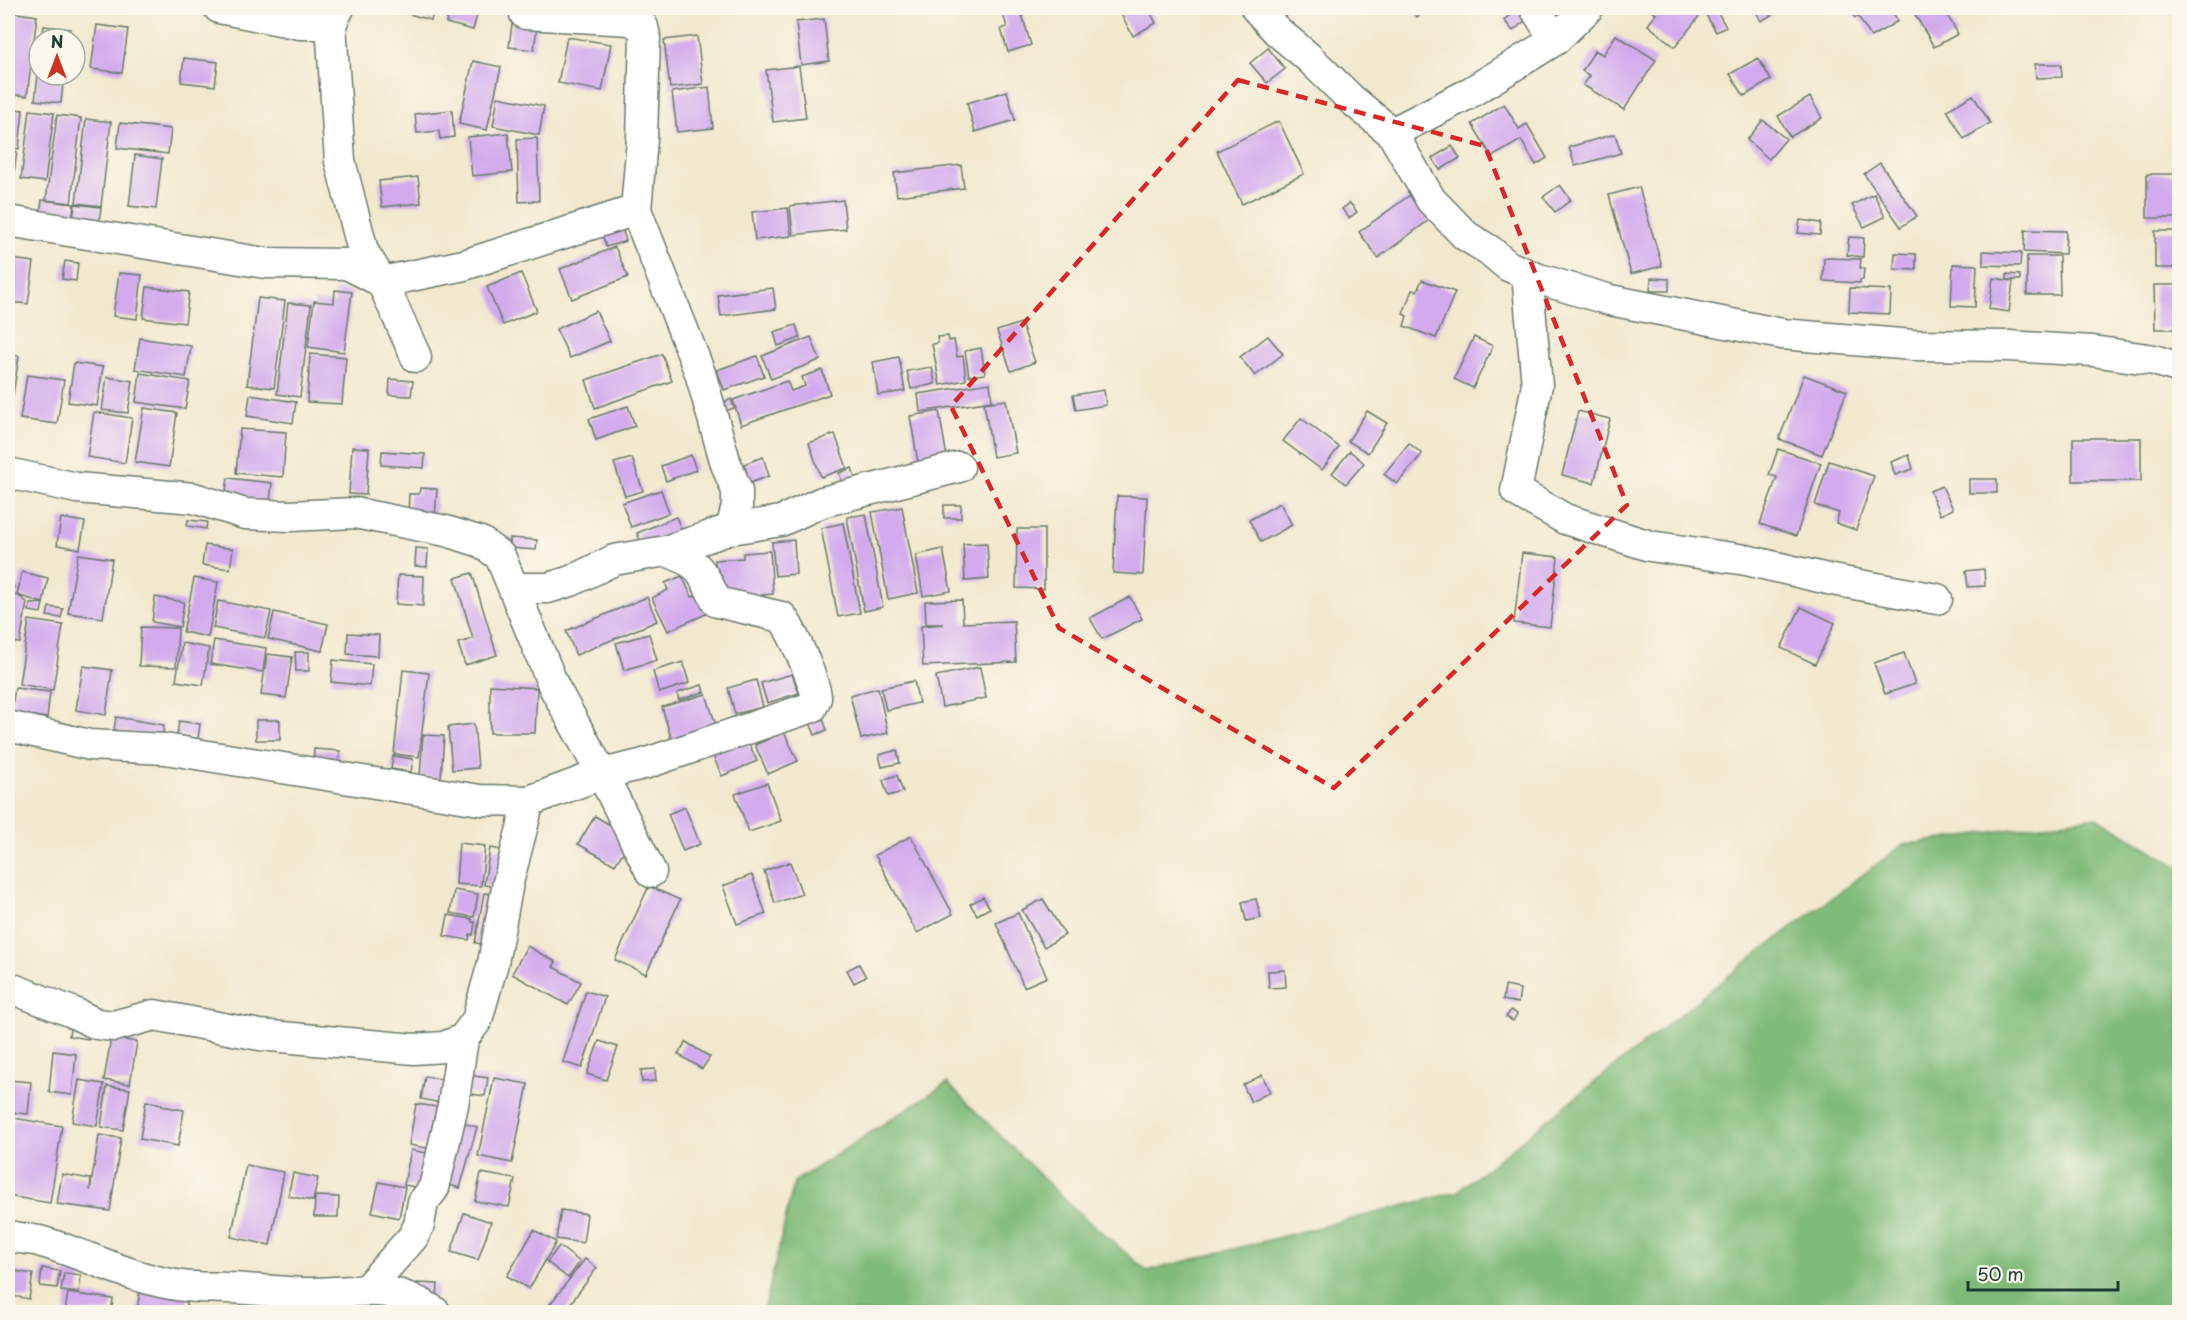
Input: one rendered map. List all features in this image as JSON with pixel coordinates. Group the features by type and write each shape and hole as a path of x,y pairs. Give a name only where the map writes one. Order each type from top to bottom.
{"street":[{"path":"219,8 300,24 335,16 340,161 363,251 382,282 416,357"},
{"path":"1256,8 1277,31 1392,133 1431,200 1466,236 1489,250 1508,266 1527,274 1610,300 1782,334 1913,345 2009,345 2094,351 2154,360 2180,368"},
{"path":"1535,8 1555,40"},
{"path":"1392,133 1466,95 1555,40 1588,8"},
{"path":"525,14 630,20 643,27 645,36 642,139 636,210 700,373 726,464 737,490 764,524"},
{"path":"8,221 266,263 347,264 382,282 464,265 636,210"},
{"path":"1527,274 1538,385 1516,491 1565,519 1650,546 1746,560 1832,580 1937,599"},
{"path":"514,588 548,588 572,581 614,560 666,551 731,529 781,521 822,502 959,467"},
{"path":"8,473 77,488 194,498 245,514 290,516 355,513 446,531 481,542 500,556 554,687 602,774 651,872"},
{"path":"731,529 737,506 737,490"},
{"path":"8,726 90,745 165,748 480,800 529,801 602,774 644,764 812,707 816,697 809,672 788,624 782,617 717,602 701,571 688,559 666,551"},
{"path":"8,987 97,1024 114,1026 154,1015 260,1035 414,1049 444,1047 463,1038 477,1020 493,963 508,883 529,801"},
{"path":"366,1290 413,1237 419,1225 423,1202 434,1188 453,1105 463,1038"},
{"path":"8,1236 39,1241 126,1273 161,1283 301,1293 366,1290 396,1293 423,1304 435,1312"}],"highlighted area":[{"path":"1238,80 1485,146 1627,505 1334,788 1059,628 951,406"}],"green space":[{"path":"2096,817 2179,867 2179,1312 764,1312 794,1182 947,1083 1072,1207 1147,1271 1457,1192 1760,951 1903,845"}],"building":[{"path":"387,8 434,8 431,20"},
{"path":"450,8 479,8 473,30 446,23"},
{"path":"1001,8 1020,8 1031,45 1008,52 1001,29 1007,27"},
{"path":"1133,8 1148,8 1156,23 1133,36 1121,14"},
{"path":"1409,8 1429,8 1417,17"},
{"path":"1513,8 1531,8 1535,12 1513,31 1504,20 1515,10"},
{"path":"1655,8 1693,8 1701,14 1675,47 1648,25 1656,14 1652,11"},
{"path":"1754,8 1784,8 1761,21"},
{"path":"1850,8 1890,8 1898,21 1871,37 1858,16 1855,18"},
{"path":"1911,8 1943,8 1958,34 1934,47"},
{"path":"1716,9 1726,27 1716,32 1706,15"},
{"path":"10,12 37,16 36,27 27,27 27,96 8,94"},
{"path":"824,19 829,61 801,65 796,22"},
{"path":"512,24 537,27 534,50 509,47"},
{"path":"97,25 128,29 122,73 91,69"},
{"path":"1616,35 1656,60 1624,110 1583,85 1590,76 1582,71 1595,50 1603,55"},
{"path":"697,36 703,84 670,88 664,40"},
{"path":"567,37 611,44 602,91 558,83"},
{"path":"1268,48 1285,69 1267,83 1250,63"},
{"path":"184,58 218,62 215,86 181,82"},
{"path":"1758,58 1771,80 1744,96 1730,74"},
{"path":"473,61 501,67 487,130 459,124"},
{"path":"2035,64 2061,64 2062,77 2036,78"},
{"path":"799,66 806,118 773,122 766,70"},
{"path":"37,87 63,87 61,103 35,100"},
{"path":"709,87 713,128 677,132 672,92"},
{"path":"1007,91 1015,120 975,132 967,103"},
{"path":"1973,95 1990,123 1964,139 1947,110"},
{"path":"498,97 544,106 539,135 493,126"},
{"path":"1810,97 1822,118 1790,137 1778,116"},
{"path":"1504,104 1519,129 1527,124 1547,158 1536,165 1521,140 1492,157 1472,124"},
{"path":"8,108 23,110 19,149 8,148"},
{"path":"30,110 54,113 45,182 21,179"},
{"path":"452,110 454,137 440,139 439,131 417,133 415,114"},
{"path":"57,115 81,118 71,203 46,200"},
{"path":"86,119 111,122 101,206 76,203"},
{"path":"1763,120 1786,139 1769,159 1747,140"},
{"path":"1279,121 1304,174 1242,204 1217,151"},
{"path":"120,123 171,129 168,154 117,148"},
{"path":"508,133 512,172 472,176 468,137"},
{"path":"1615,134 1621,153 1575,166 1569,147"},
{"path":"537,138 539,201 519,202 517,139"},
{"path":"1452,146 1460,158 1440,170 1432,158"},
{"path":"8,151 17,152 13,179 8,179"},
{"path":"135,155 162,159 156,209 129,206"},
{"path":"1880,163 1917,216 1901,227 1864,174"},
{"path":"961,165 964,188 897,196 894,173"},
{"path":"2147,174 2180,174 2180,218 2147,218"},
{"path":"418,177 421,203 382,207 379,181"},
{"path":"1560,185 1571,200 1555,212 1543,197"},
{"path":"1639,187 1662,266 1631,274 1609,195"},
{"path":"1874,194 1885,217 1864,227 1852,205"},
{"path":"1410,195 1429,220 1378,258 1359,232"},
{"path":"42,200 74,204 72,220 40,217"},
{"path":"843,200 846,229 793,235 790,206"},
{"path":"1350,203 1357,212 1349,218 1342,209"},
{"path":"75,204 101,207 99,222 73,219"},
{"path":"788,208 791,236 755,240 752,212"},
{"path":"1800,220 1821,223 1820,235 1798,233"},
{"path":"622,228 626,241 606,247 602,234"},
{"path":"2025,230 2066,231 2065,254 2024,252"},
{"path":"2155,231 2180,231 2180,268 2155,268"},
{"path":"1849,237 1864,238 1863,257 1847,255"},
{"path":"615,247 628,277 572,299 560,269"},
{"path":"1983,251 2021,253 2020,266 1983,265"},
{"path":"1895,253 1916,254 1916,270 1894,269"},
{"path":"2027,256 2059,256 2060,295 2027,295"},
{"path":"1824,258 1861,259 1860,268 1864,268 1863,280 1860,280 1860,283 1823,281"},
{"path":"11,259 34,262 28,304 8,302"},
{"path":"65,261 78,263 76,281 62,279"},
{"path":"1953,264 1977,265 1975,307 1951,306"},
{"path":"119,273 142,275 137,319 113,316"},
{"path":"521,273 537,311 503,325 487,287"},
{"path":"2007,274 2020,275 2020,280 2007,280"},
{"path":"1651,278 1669,279 1669,291 1650,291"},
{"path":"1993,278 2013,281 2009,312 1989,309"},
{"path":"1422,280 1455,292 1436,338 1404,326 1407,316 1403,314 1412,290 1417,291"},
{"path":"2154,285 2180,285 2180,329 2155,329"},
{"path":"147,287 189,292 185,323 143,318"},
{"path":"773,288 776,309 721,316 718,295"},
{"path":"1850,288 1891,290 1890,314 1849,312"},
{"path":"335,290 352,292 344,352 308,347 314,301 334,303"},
{"path":"258,298 285,301 274,388 247,385"},
{"path":"288,303 311,305 300,397 277,394"},
{"path":"596,311 610,341 570,358 556,329"},
{"path":"1021,323 1035,362 1011,371 997,331"},
{"path":"796,325 800,338 778,346 774,332"},
{"path":"948,336 949,341 954,340 957,357 963,356 966,380 940,385 932,344 938,343 937,337"},
{"path":"1268,336 1283,354 1255,376 1240,357"},
{"path":"811,337 820,360 771,379 762,356"},
{"path":"1474,337 1493,346 1473,388 1454,379"},
{"path":"140,338 191,346 186,377 135,369"},
{"path":"981,348 985,374 969,376 965,351"},
{"path":"8,354 19,356 13,395 8,394"},
{"path":"310,354 346,357 342,404 307,402"},
{"path":"662,354 672,381 595,408 586,380"},
{"path":"757,356 764,376 724,390 717,370"},
{"path":"899,357 905,391 878,395 873,362"},
{"path":"74,363 103,367 97,406 68,402"},
{"path":"932,367 935,384 911,389 907,371"},
{"path":"822,370 830,394 741,425 733,400 787,381 791,391 805,386 802,377"},
{"path":"140,373 190,381 185,409 136,402"},
{"path":"27,375 64,380 57,424 20,419"},
{"path":"1804,375 1847,391 1822,455 1779,439"},
{"path":"107,377 133,381 128,413 102,410"},
{"path":"390,379 413,381 411,396 389,395"},
{"path":"990,383 992,401 920,412 918,394"},
{"path":"1104,390 1106,405 1076,410 1073,395"},
{"path":"250,395 296,402 293,423 247,416"},
{"path":"731,399 734,408 723,412 720,404"},
{"path":"1006,400 1016,453 993,457 984,403"},
{"path":"628,406 635,426 596,440 589,419"},
{"path":"144,408 177,413 169,467 135,462"},
{"path":"939,411 948,463 919,468 910,416"},
{"path":"1367,411 1387,423 1368,453 1348,441"},
{"path":"1578,411 1610,419 1594,483 1562,475"},
{"path":"94,412 132,418 125,463 87,457"},
{"path":"1301,418 1339,447 1322,470 1283,441"},
{"path":"240,429 286,432 283,477 236,473"},
{"path":"835,434 847,468 821,477 809,443"},
{"path":"2073,438 2141,438 2141,481 2073,481"},
{"path":"1409,443 1422,454 1397,484 1384,474"},
{"path":"352,447 369,448 366,495 349,494"},
{"path":"1778,449 1821,463 1796,536 1760,524 1777,477 1769,475"},
{"path":"382,451 425,454 424,468 381,465"},
{"path":"1350,451 1364,463 1346,484 1332,473"},
{"path":"691,455 696,470 666,481 661,466"},
{"path":"1909,455 1913,469 1895,475 1891,462"},
{"path":"763,457 769,476 750,483 744,464"},
{"path":"632,458 643,491 625,496 614,463"},
{"path":"1829,461 1874,476 1856,530 1836,523 1839,513 1815,505"},
{"path":"852,468 856,480 843,485 839,473"},
{"path":"228,478 272,483 270,502 225,497"},
{"path":"1969,479 1997,479 1997,493 1969,493"},
{"path":"1942,486 1953,509 1940,515 1930,491"},
{"path":"420,488 437,489 435,517 408,515 409,494 419,494"},
{"path":"661,490 669,513 631,527 622,503"},
{"path":"1117,496 1147,497 1143,575 1113,573"},
{"path":"1280,503 1292,525 1261,542 1249,520"},
{"path":"944,505 961,505 961,518 944,518"},
{"path":"902,507 918,593 888,599 872,512"},
{"path":"866,514 883,607 864,611 847,517"},
{"path":"676,517 683,534 644,550 637,533"},
{"path":"61,518 85,522 80,549 57,545"},
{"path":"188,520 207,522 206,529 187,526"},
{"path":"843,523 860,613 838,617 821,528"},
{"path":"1017,529 1044,529 1044,589 1016,588"},
{"path":"510,538 537,540 536,550 510,548"},
{"path":"794,540 796,574 775,576 772,542"},
{"path":"987,543 989,579 965,581 963,544"},
{"path":"205,545 233,549 230,569 202,565"},
{"path":"416,548 428,549 427,567 415,566"},
{"path":"943,549 951,591 923,596 916,555"},
{"path":"770,551 773,594 762,595 762,600 719,600 715,560 743,558 743,553"},
{"path":"1522,553 1558,557 1550,627 1514,623"},
{"path":"78,554 112,559 103,618 68,613"},
{"path":"1984,569 1985,586 1968,587 1966,571"},
{"path":"22,572 48,578 43,603 17,595"},
{"path":"472,573 497,655 465,665 458,643 473,639 455,578"},
{"path":"398,575 424,576 423,606 396,604"},
{"path":"682,576 692,597 697,595 706,614 668,631 652,598 668,590 665,583"},
{"path":"194,578 218,582 208,637 183,632"},
{"path":"8,585 14,586 12,596 8,596"},
{"path":"17,595 27,602 20,643 8,642 8,598"},
{"path":"155,597 184,602 180,627 152,622"},
{"path":"647,597 657,621 576,655 566,631"},
{"path":"1130,597 1142,619 1102,639 1090,618"},
{"path":"962,600 963,623 1014,621 1016,662 923,666 921,626 944,624 926,624 925,601"},
{"path":"218,601 271,611 265,638 213,628"},
{"path":"43,603 41,613 29,611 30,604"},
{"path":"49,607 63,609 61,618 47,616"},
{"path":"1801,607 1835,623 1815,664 1781,648"},
{"path":"274,612 328,624 322,651 268,639"},
{"path":"29,620 63,625 53,690 19,684"},
{"path":"141,627 178,628 176,667 139,666"},
{"path":"348,633 379,635 378,656 347,654"},
{"path":"649,634 657,660 624,670 616,643"},
{"path":"214,640 266,648 263,672 210,664"},
{"path":"182,643 209,648 203,685 176,681"},
{"path":"295,652 309,652 309,671 296,671"},
{"path":"1904,653 1915,684 1885,694 1874,663"},
{"path":"267,654 292,657 286,698 261,695"},
{"path":"333,660 372,664 370,686 331,682"},
{"path":"683,662 689,683 659,693 653,671"},
{"path":"83,666 112,670 106,715 76,710"},
{"path":"980,667 986,698 942,707 936,676"},
{"path":"403,670 429,673 419,757 394,754"},
{"path":"792,674 799,693 767,703 761,683"},
{"path":"756,680 763,707 735,714 728,688"},
{"path":"914,681 919,703 886,710 881,688"},
{"path":"490,685 537,688 535,733 490,733"},
{"path":"702,685 704,692 679,700 677,693"},
{"path":"15,688 50,692 47,718 11,713"},
{"path":"878,688 888,733 861,739 850,695"},
{"path":"706,694 719,735 674,748 662,707"},
{"path":"821,713 827,730 815,735 808,718"},
{"path":"116,717 164,725 162,738 114,730"},
{"path":"256,720 280,720 280,740 256,740"},
{"path":"179,721 200,724 198,739 177,735"},
{"path":"474,724 478,768 452,770 448,727"},
{"path":"743,731 757,761 722,776 709,747"},
{"path":"784,732 798,761 768,774 755,745"},
{"path":"423,735 444,736 441,778 420,776"},
{"path":"314,749 340,751 339,767 313,766"},
{"path":"897,750 900,763 882,767 879,755"},
{"path":"393,756 413,759 411,772 391,769"},
{"path":"897,775 903,792 888,796 883,780"},
{"path":"767,783 781,821 749,832 735,794"},
{"path":"685,807 700,844 683,851 668,814"},
{"path":"595,816 632,838 615,865 578,844"},
{"path":"911,836 953,914 917,933 875,855"},
{"path":"459,843 485,846 481,886 456,884"},
{"path":"490,848 509,851 503,888 484,885"},
{"path":"790,862 802,894 775,903 764,871"},
{"path":"752,875 766,914 737,924 723,886"},
{"path":"649,886 680,900 646,974 615,960"},
{"path":"454,890 478,894 474,917 450,913"},
{"path":"484,893 502,896 494,946 475,943"},
{"path":"983,897 990,908 977,915 970,904"},
{"path":"1043,899 1065,935 1044,947 1022,910"},
{"path":"1256,899 1261,918 1246,921 1242,902"},
{"path":"1018,913 1047,977 1024,987 996,923"},
{"path":"448,915 472,919 472,922 475,922 473,935 470,934 469,940 444,936"},
{"path":"527,946 556,962 553,967 581,982 568,1005 512,974"},
{"path":"859,964 866,977 854,983 847,970"},
{"path":"1285,970 1286,987 1269,988 1268,971"},
{"path":"1505,986 1520,989 1518,1003 1503,1000"},
{"path":"586,991 605,997 582,1068 563,1062"},
{"path":"1511,1010 1517,1014 1513,1021 1506,1017"},
{"path":"71,1024 90,1027 88,1039 69,1036"},
{"path":"111,1038 137,1042 130,1084 104,1080"},
{"path":"599,1041 618,1047 606,1080 587,1074"},
{"path":"686,1042 710,1057 702,1069 678,1054"},
{"path":"53,1051 76,1054 72,1095 49,1092"},
{"path":"655,1069 656,1081 642,1082 641,1070"},
{"path":"467,1075 488,1078 485,1096 464,1093"},
{"path":"1262,1075 1270,1092 1251,1102 1243,1085"},
{"path":"425,1076 450,1081 446,1104 421,1099"},
{"path":"494,1078 528,1084 512,1163 478,1156"},
{"path":"8,1080 31,1082 28,1114 8,1112"},
{"path":"79,1080 104,1084 97,1126 72,1122"},
{"path":"107,1086 130,1089 123,1130 101,1127"},
{"path":"146,1101 184,1110 178,1146 140,1139"},
{"path":"416,1104 444,1108 438,1150 409,1145"},
{"path":"13,1118 62,1126 50,1203 8,1196 8,1154"},
{"path":"456,1121 477,1127 460,1188 439,1182"},
{"path":"99,1135 121,1138 110,1211 57,1204 62,1174 91,1179 90,1191"},
{"path":"411,1150 432,1154 426,1189 404,1185"},
{"path":"246,1165 284,1172 270,1245 231,1237"},
{"path":"293,1173 318,1178 313,1201 288,1196"},
{"path":"481,1173 515,1179 509,1207 475,1201"},
{"path":"379,1182 405,1187 399,1218 372,1212"},
{"path":"315,1196 339,1197 338,1217 314,1217"},
{"path":"561,1210 587,1214 583,1243 556,1239"},
{"path":"464,1213 491,1222 478,1260 451,1252"},
{"path":"534,1230 556,1242 529,1289 507,1276"},
{"path":"559,1246 580,1262 568,1278 547,1262"},
{"path":"585,1259 597,1268 564,1312 544,1312"},
{"path":"42,1268 60,1271 57,1288 40,1286"},
{"path":"15,1271 33,1274 29,1299 12,1296"},
{"path":"64,1273 81,1275 79,1293 61,1291"},
{"path":"417,1283 438,1284 437,1298 416,1297"},
{"path":"140,1288 188,1294 186,1312 137,1312"},
{"path":"68,1293 113,1299 111,1312 65,1312"}]}
